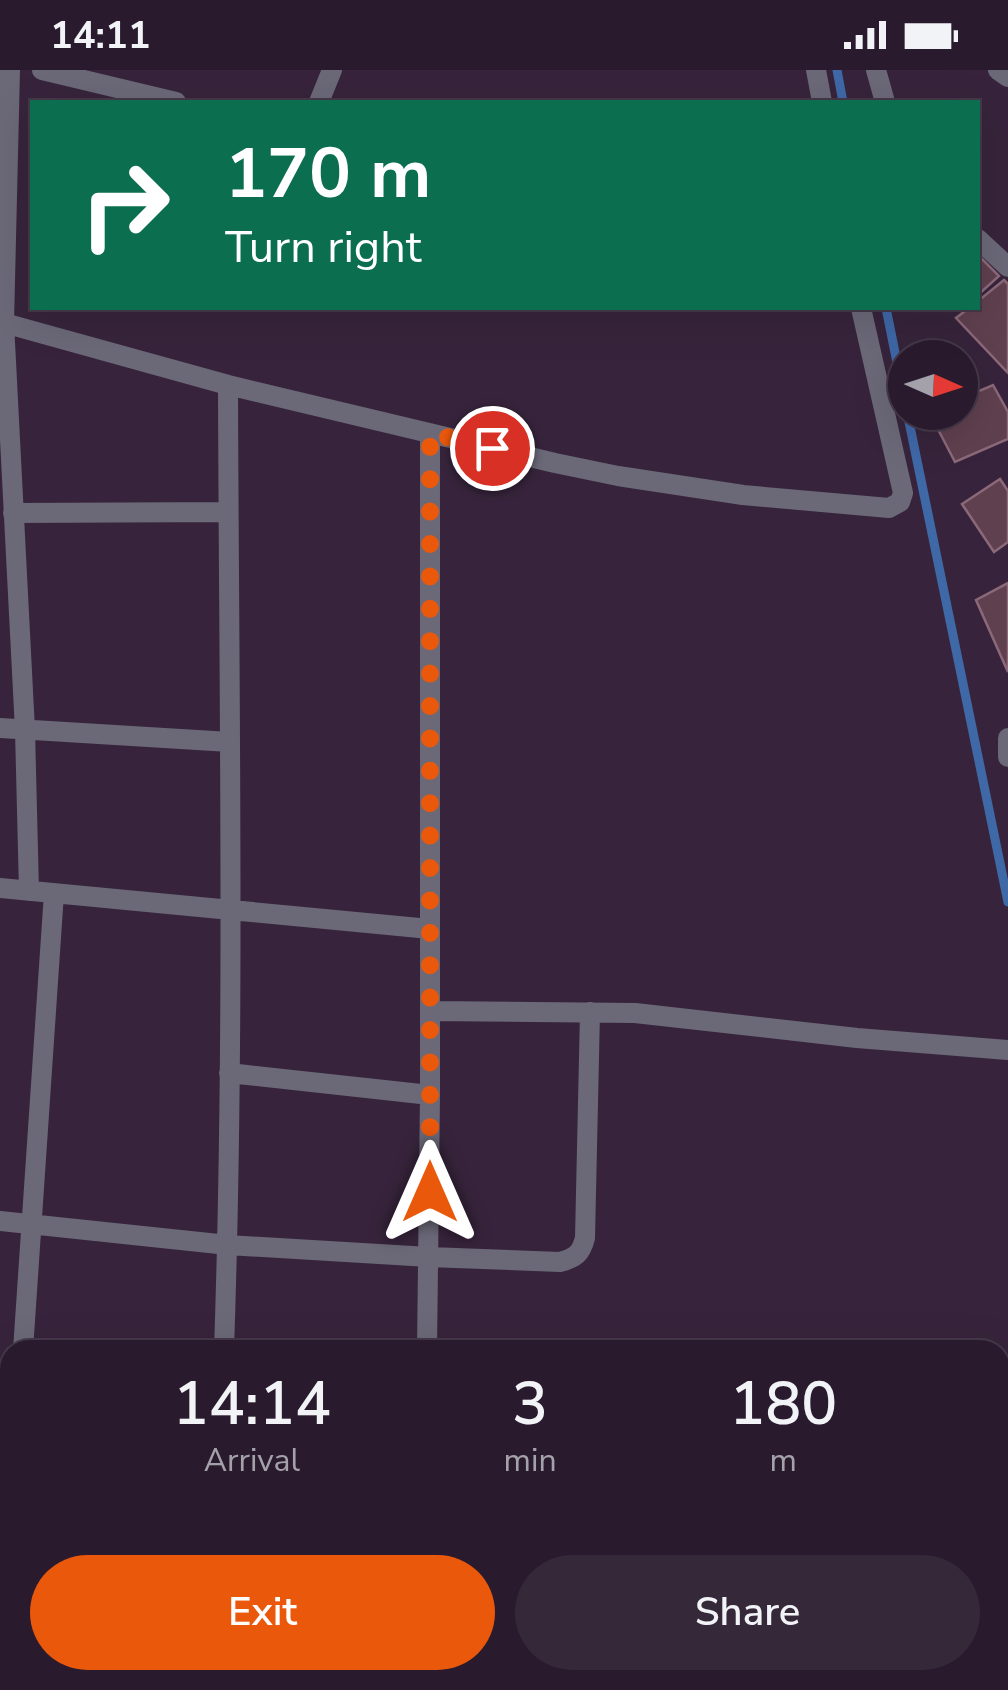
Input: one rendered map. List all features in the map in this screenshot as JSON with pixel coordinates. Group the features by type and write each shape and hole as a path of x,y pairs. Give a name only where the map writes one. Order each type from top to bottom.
{"street":[{"path":"10,70 2,323 13,513 8,575 25,730 29,891"},
{"path":"42,70 168,100"},
{"path":"320,100 332,70"},
{"path":"816,70 822,100"},
{"path":"876,70 884,100"},
{"path":"998,70 1008,77"},
{"path":"980,241 1008,267"},
{"path":"2,323 228,385 618,476 743,495 888,508 900,502 904,493 862,310"},
{"path":"224,1340 231,910 228,385"},
{"path":"428,1340 430,433"},
{"path":"13,513 228,512"},
{"path":"0,728 230,742"},
{"path":"1008,738 1008,756"},
{"path":"0,888 430,929"},
{"path":"24,1340 54,893"},
{"path":"430,1010 635,1013 1008,1050"},
{"path":"0,1221 228,1245 560,1262 574,1258 585,1238 590,1012"},
{"path":"230,1074 430,1095"}],"building":[{"path":"980,257 999,276 980,293"},
{"path":"1004,280 1008,284 1008,373 956,318 966,310 980,310 980,299"},
{"path":"993,385 1008,412 1008,439 955,462 938,430 978,430 978,391"},
{"path":"1000,479 1008,491 1008,542 994,552 962,504"},
{"path":"1008,583 1008,672 976,600"}],"waterway":[{"path":"837,70 843,100"},
{"path":"886,310 892,340"},
{"path":"911,430 1008,902"}],"route":[{"path":"430,1192 430,433 492,448"}]}
